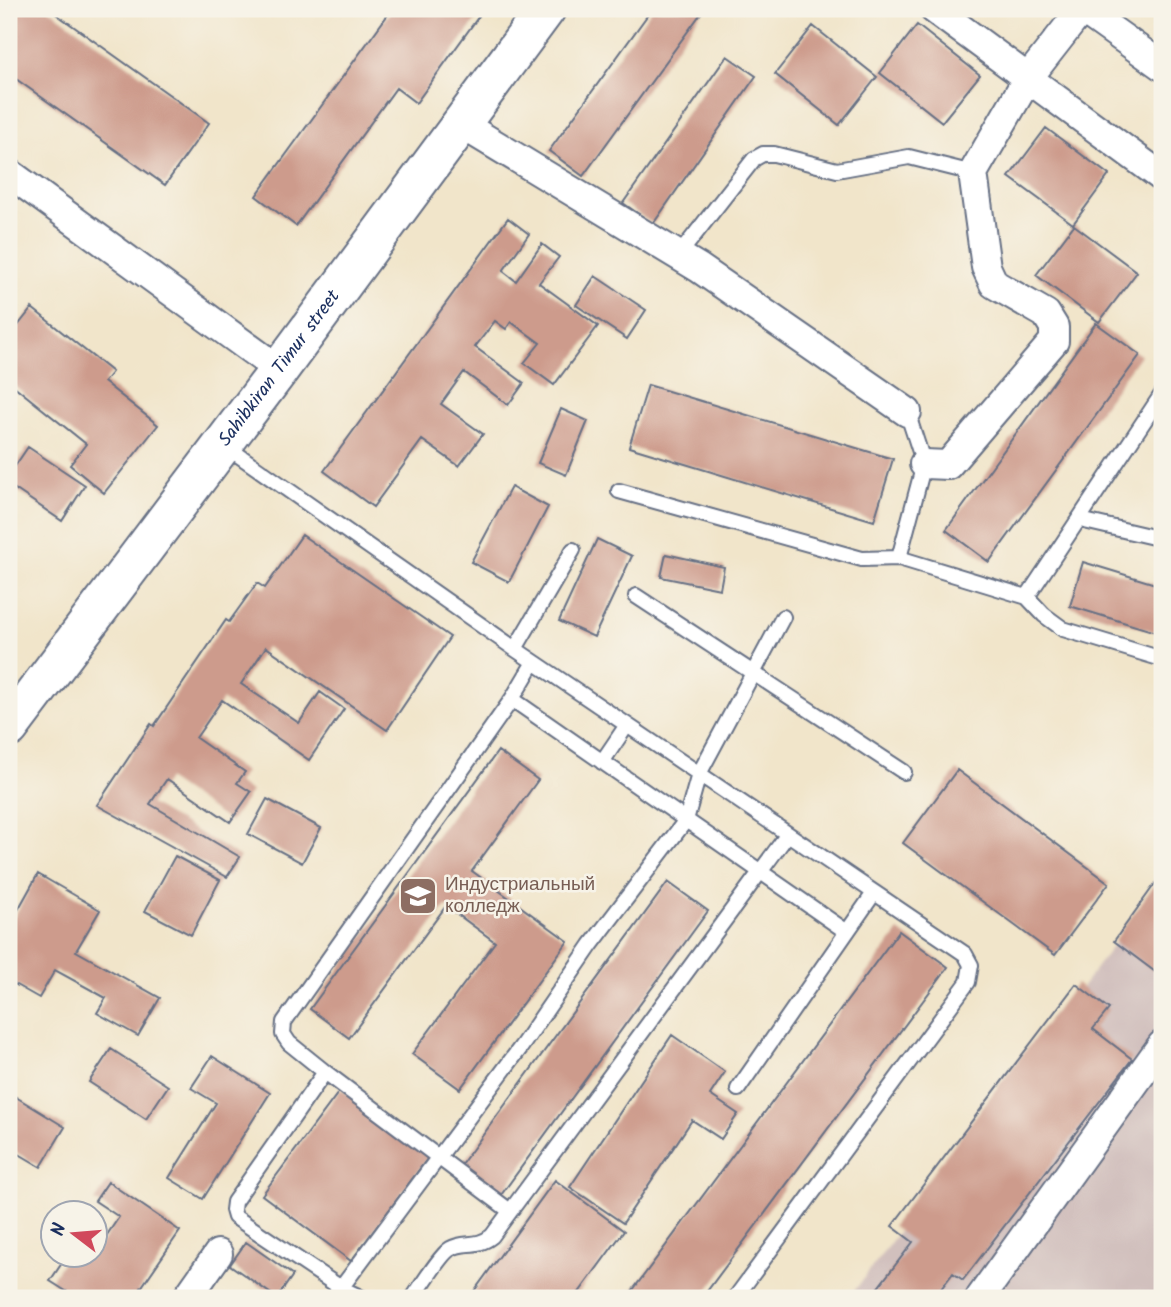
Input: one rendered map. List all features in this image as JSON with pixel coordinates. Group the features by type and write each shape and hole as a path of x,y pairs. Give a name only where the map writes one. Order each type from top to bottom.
{"main road":[{"name":"Sahibkiran Timur street","path":"9,728 546,9"}],"street":[{"path":"934,9 1162,177"},
{"path":"924,464 948,465 1054,341 1054,327 1046,314 994,284 986,267 973,173 1028,78 1082,9 1162,66"},
{"path":"461,124 678,256 906,412"},
{"path":"9,173 279,370"},
{"path":"980,1298 1162,1045"},
{"path":"187,1298 218,1254"}],"lane":[{"path":"678,256 754,159 763,154 774,154 837,170 909,157 973,173"},
{"path":"1027,597 1162,394"},
{"path":"899,558 924,464 906,412"},
{"path":"223,444 515,649 965,954 971,965 968,982 735,1298"},
{"path":"619,491 862,559 899,558 1027,597 1044,615 1063,629 1162,659"},
{"path":"1080,520 1162,540"},
{"path":"515,649 573,550"},
{"path":"636,596 904,772"},
{"path":"341,1288 521,1047 591,945 686,820 699,774 783,617"},
{"path":"510,1211 325,1072 289,1043 283,1034 284,1022 512,699 534,662"},
{"path":"512,699 847,932"},
{"path":"602,762 627,725"},
{"path":"413,1298 448,1249 483,1243 492,1236 788,834"},
{"path":"738,1089 874,893"},
{"path":"325,1072 234,1202 233,1210 236,1217 341,1288 362,1298"}],"shaded area":[{"path":"1162,880 1162,1298 849,1298"}],"building":[{"path":"9,9 49,9 209,123 165,185 9,74"},
{"path":"392,9 484,9 416,103 396,88 296,226 256,196"},
{"path":"652,9 704,9 583,176 549,151"},
{"path":"917,25 980,75 942,122 880,73"},
{"path":"813,26 877,77 839,125 775,74"},
{"path":"727,56 756,76 653,224 623,203"},
{"path":"1046,128 1109,175 1073,224 1009,177"},
{"path":"508,218 529,234 503,271 516,281 542,244 559,257 539,283 598,326 554,385 524,363 540,343 511,322 506,329 495,321 475,347 524,383 508,405 464,372 441,404 483,434 459,466 422,440 373,507 324,471"},
{"path":"1074,225 1137,272 1099,322 1036,275"},
{"path":"595,276 646,310 627,339 576,305"},
{"path":"32,308 112,372 104,382 158,425 104,493 70,465 86,444 9,382 9,337"},
{"path":"1096,323 1140,355 989,562 946,530"},
{"path":"648,385 893,459 874,521 629,447"},
{"path":"561,409 588,421 566,475 538,463"},
{"path":"28,447 85,485 62,521 9,485 9,475"},
{"path":"511,487 548,507 509,582 471,562"},
{"path":"302,535 450,637 387,730 266,647 241,684 299,723 320,692 344,709 309,760 222,700 196,738 245,772 237,783 251,792 230,822 167,779 150,804 240,857 227,877 97,805 226,620 229,622 257,583 265,588"},
{"path":"597,539 632,556 594,637 559,621"},
{"path":"666,554 724,567 720,589 661,577"},
{"path":"1083,562 1162,586 1162,634 1070,606"},
{"path":"498,751 538,780 472,871 568,941 460,1089 412,1054 495,942 446,906 349,1038 310,1009"},
{"path":"957,770 1109,883 1055,955 903,843"},
{"path":"267,799 321,828 302,863 248,834"},
{"path":"175,856 220,880 191,935 145,911"},
{"path":"38,874 100,910 76,951 160,998 138,1036 97,1013 106,998 55,970 39,998 9,981 9,926"},
{"path":"1162,874 1162,977 1114,941"},
{"path":"668,882 708,911 501,1195 461,1165"},
{"path":"899,931 948,967 702,1298 627,1298"},
{"path":"1076,984 1109,1009 1093,1029 1132,1059 963,1280 953,1273 934,1298 870,1298 913,1242 892,1226"},
{"path":"672,1035 725,1072 710,1095 738,1114 721,1139 692,1120 623,1223 570,1187"},
{"path":"111,1049 168,1086 146,1119 89,1082"},
{"path":"212,1056 270,1093 203,1199 169,1178 216,1103 191,1088"},
{"path":"341,1089 430,1155 351,1261 262,1195"},
{"path":"11,1094 65,1127 41,1167 9,1148"},
{"path":"555,1180 624,1231 575,1298 469,1298"},
{"path":"108,1182 180,1231 134,1298 77,1298 50,1281 59,1268 108,1268 108,1233 119,1217 108,1210 108,1198 97,1198"},
{"path":"246,1242 293,1275 277,1298 230,1265"}],"place":[{"name":"Индустриальный колледж","path":"418,896"}]}
